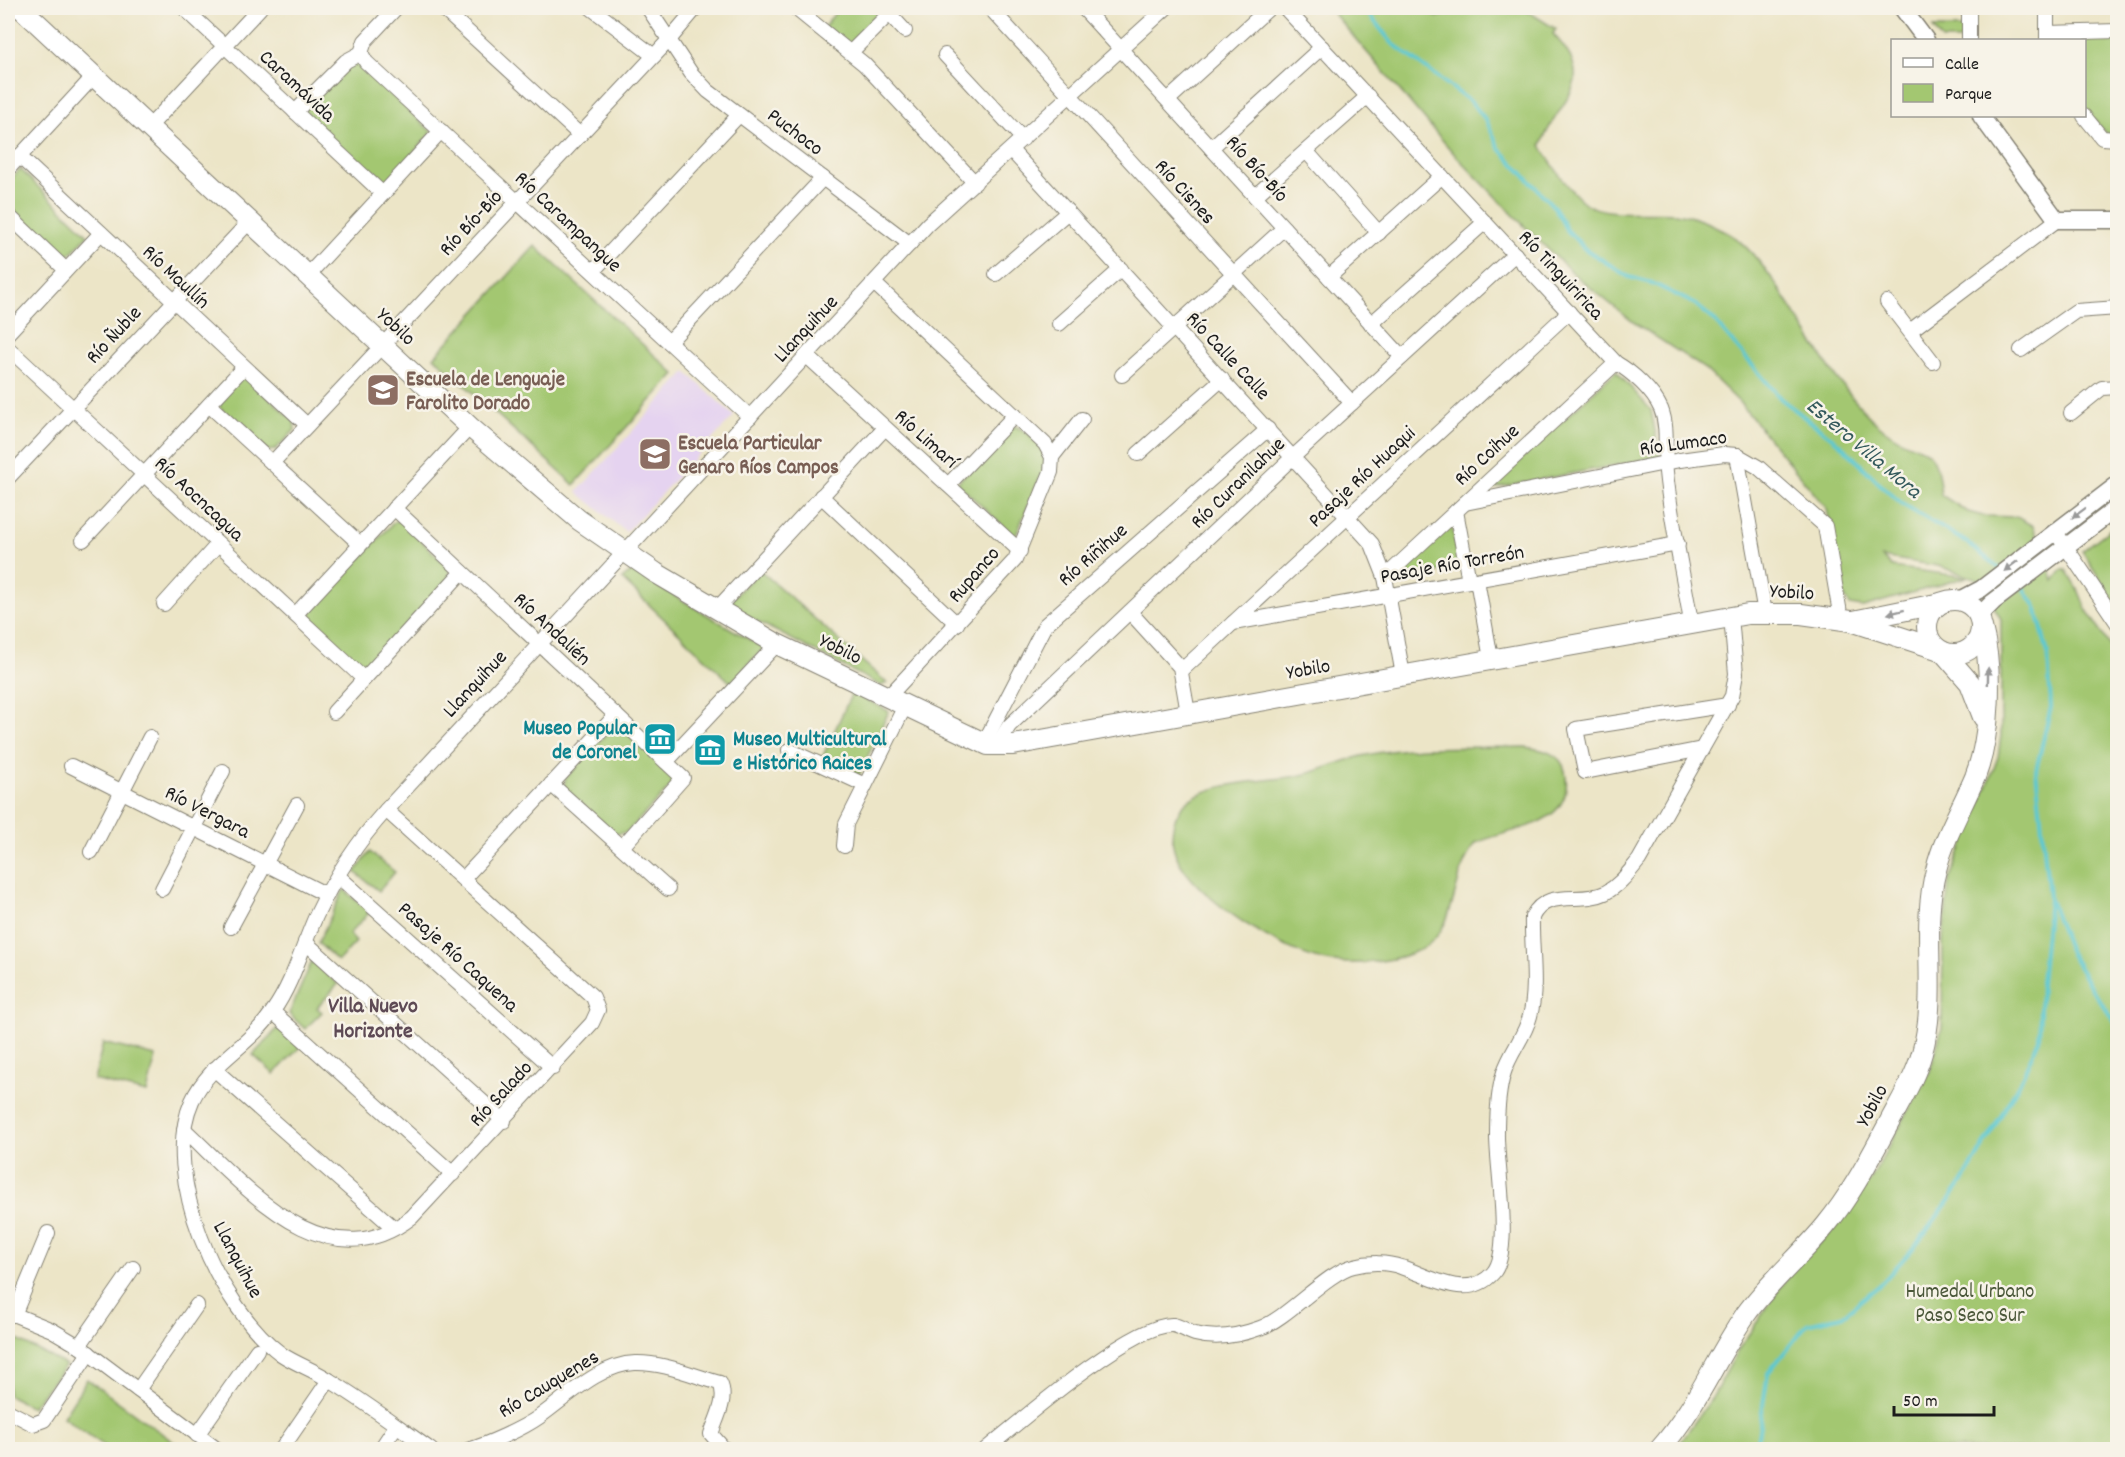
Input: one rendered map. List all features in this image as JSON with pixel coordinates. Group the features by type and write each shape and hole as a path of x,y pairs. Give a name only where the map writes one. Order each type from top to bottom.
{"main road":[{"name":"Yobilo","path":"21,8 470,427 562,506 625,553 777,644 990,745 1188,714 1731,616 1765,613 1846,620 1956,655 1969,650 1978,640 1985,615"},
{"name":"Yobilo","path":"1846,620 1950,602"},
{"name":"Yobilo","path":"1950,602 1932,612 1927,625 1929,638 1970,683 1985,726"},
{"path":"1950,602 1971,606 1985,615"},
{"name":"Yobilo","path":"1659,1449 1696,1402 1746,1314 1836,1213 1911,1082 1922,1054 1928,1026 1932,888 1940,855 1980,764 1985,726 1988,665 1985,615"}],"street":[{"path":"8,14 16,8"},
{"name":"Caramávida","path":"184,8 383,194"},
{"path":"149,127 260,8"},
{"path":"295,112 346,61 362,52 365,41 396,8"},
{"path":"442,8 580,135"},
{"path":"591,8 654,56"},
{"name":"Puchoco","path":"648,8 699,83 910,244"},
{"name":"Río Bío-Bío","path":"272,463 669,40 696,8"},
{"path":"795,8 864,64 975,183"},
{"name":"Río Cisnes","path":"990,8 1352,403"},
{"name":"Río Bío-Bío","path":"1083,8 1402,357"},
{"name":"Llanquihue","path":"430,1449 329,1380 282,1354 268,1342 245,1315 223,1282 205,1248 190,1201 184,1156 184,1129 194,1096 214,1069 257,1031 273,1012 327,895 358,844 386,810 938,215 1166,8"},
{"path":"1168,100 1269,8"},
{"name":"Río Tinguiririca","path":"1285,8 1616,363 1628,369 1661,408 1667,443 1666,464 1691,622"},
{"path":"1902,8 1925,39"},
{"path":"1969,8 1969,39"},
{"path":"2047,8 2047,37 2118,31"},
{"path":"851,52 887,10 905,31"},
{"path":"1211,148 1322,47"},
{"name":"Río Carampangue","path":"362,52 366,62 750,417"},
{"path":"945,55 1023,139"},
{"path":"8,169 94,76"},
{"path":"1255,196 1368,96"},
{"path":"592,271 739,115"},
{"path":"1982,117 2057,220"},
{"path":"2085,117 2102,138 2118,139"},
{"path":"308,275 441,131"},
{"name":"Río Calle Calle","path":"1011,150 1372,544 1385,577 1402,675"},
{"path":"1306,151 1379,233"},
{"name":"Río Maullín","path":"19,156 307,425"},
{"path":"1329,277 1442,176"},
{"path":"669,342 823,178"},
{"path":"996,274 1068,212"},
{"path":"8,215 66,270"},
{"path":"1910,331 2057,220 2118,220"},
{"name":"Río Ñuble","path":"8,478 250,221"},
{"path":"1371,324 1485,222"},
{"path":"1122,375 1284,228"},
{"path":"8,333 101,233"},
{"name":"Río Curanilahue","path":"990,745 1293,457 1515,254"},
{"path":"1059,324 1121,269"},
{"path":"875,284 1045,444 1052,457 1082,419"},
{"path":"1887,302 1933,362"},
{"path":"2021,350 2076,311 2118,308"},
{"name":"Pasaje Río Huaqui","path":"1181,671 1569,312"},
{"name":"Río Aocncagua","path":"8,348 364,679"},
{"name":"Río Limarí","path":"807,356 1020,551"},
{"name":"Río Coihue","path":"1385,577 1616,363"},
{"path":"83,540 244,367"},
{"path":"1138,454 1222,379"},
{"path":"2071,413 2102,388 2118,387"},
{"path":"209,405 360,544"},
{"path":"948,485 1015,415"},
{"path":"295,615 470,427"},
{"path":"716,609 885,428"},
{"name":"Río Riñihue","path":"990,745 1045,625 1268,429"},
{"name":"Río Lumaco","path":"1461,507 1666,464 1724,454 1737,455 1758,467 1825,526 1846,620"},
{"path":"1737,455 1765,613"},
{"name":"Rupanco","path":"844,846 846,824 865,785 896,702 957,624 1006,571 1020,551 1051,472 1052,457"},
{"path":"1950,602 1981,589 2118,484"},
{"path":"821,496 957,624"},
{"path":"1461,507 1473,580 1491,659"},
{"path":"1985,615 2053,557 2118,507"},
{"name":"Río Andalién","path":"394,508 683,778 622,847"},
{"path":"2055,531 2118,624"},
{"path":"164,604 218,544"},
{"name":"Pasaje Río Torreón","path":"1233,623 1678,544"},
{"path":"334,712 462,572"},
{"path":"1130,612 1173,657 1181,671 1188,714"},
{"path":"985,1449 1106,1353 1152,1331 1172,1325 1204,1336 1232,1337 1263,1327 1352,1266 1375,1263 1400,1266 1435,1281 1457,1286 1479,1283 1494,1272 1502,1254 1504,1224 1498,1178 1499,1098 1504,1071 1530,1017 1532,917 1537,908 1549,900 1604,894 1624,878 1639,860 1728,705 1736,674 1731,616"},
{"path":"666,762 777,644"},
{"path":"1702,749 1585,772 1576,729 1728,705"},
{"path":"463,879 616,715"},
{"path":"91,852 150,737"},
{"path":"789,750 865,785"},
{"name":"Río Vergara","path":"71,766 327,895"},
{"path":"162,889 223,771"},
{"path":"551,784 668,889"},
{"path":"231,927 297,805"},
{"name":"Río Salado","path":"184,1129 271,1209 303,1229 324,1236 354,1239 394,1228 412,1217 504,1121 592,1023 598,1010 597,1003 386,810"},
{"name":"Pasaje Río Caquena","path":"338,876 553,1068"},
{"path":"305,942 504,1121"},
{"path":"273,1012 453,1174"},
{"path":"214,1069 394,1228"},
{"path":"48,1233 11,1313 84,1350 218,1449"},
{"path":"8,1411 33,1424 44,1420 133,1268"},
{"path":"138,1390 197,1305"},
{"path":"197,1435 257,1350"},
{"name":"Río Cauquenes","path":"468,1449 539,1417 571,1391 619,1366 634,1363 653,1364 720,1383 724,1391 723,1399 711,1434 725,1449"},
{"path":"281,1449 329,1380"},
{"path":"380,1449 396,1426"}],"shaded area":[{"name":"Escuela Particular Genaro Ríos Campos","path":"686,372 734,416 626,532 577,492"}],"green space":[{"path":"839,8 879,8 883,11 849,46 824,27"},
{"name":"Humedal Urbano Paso Seco Sur","path":"1329,8 1423,8 1437,17 1464,11 1524,9 1556,29 1553,34 1567,51 1574,66 1575,78 1572,90 1541,145 1573,192 1585,203 1603,210 1628,213 1675,213 1701,220 1721,229 1742,243 1773,280 1831,370 1863,410 1898,439 1931,455 1935,463 1941,495 1968,512 1983,516 2017,517 2033,526 2054,581 2062,570 2066,570 2078,589 2086,609 2112,649 2118,807 2117,1449 1675,1449 1712,1398 1740,1347 1796,1265 1833,1230 1871,1179 1930,1071 1942,1028 1943,938 1949,880 1998,757 2001,735 2001,619 1977,579 1938,566 1882,557 1892,567 1967,577 1863,607 1850,605 1844,596 1827,509 1739,402 1705,369 1633,322 1577,277 1530,232 1456,156"},
{"path":"1933,28 1966,28 1966,39 1941,39"},
{"path":"2117,37 2118,134 2108,135 2086,111 2086,39 2077,39"},
{"path":"352,59 432,132 382,188 302,113"},
{"path":"20,169 88,235 64,260 8,204 8,183"},
{"path":"535,246 675,374 574,485 434,357"},
{"path":"1616,371 1651,410 1660,457 1489,489"},
{"path":"241,377 248,378 294,421 295,430 275,450 267,451 220,408 219,400"},
{"path":"1013,426 1024,431 1040,445 1046,463 1015,537 957,483"},
{"path":"395,521 401,521 450,569 449,579 366,667 359,669 310,620 311,611"},
{"path":"2117,524 2117,606 2082,551"},
{"path":"1452,526 1458,561 1453,569 1402,578 1400,567 1442,527"},
{"path":"760,570 887,683 881,686 726,605"},
{"path":"632,571 764,648 731,683 622,579"},
{"path":"852,693 889,711 859,775 822,758"},
{"path":"622,727 673,775 673,784 627,832 615,834 564,788 565,779 612,728"},
{"path":"1443,747 1525,747 1549,753 1563,765 1566,790 1561,804 1552,814 1538,822 1476,843 1464,863 1450,911 1439,933 1421,949 1401,957 1367,963 1344,963 1314,958 1292,949 1268,937 1221,906 1185,871 1174,849 1173,827 1179,811 1188,801 1216,788 1297,776 1354,758 1382,752"},
{"path":"370,852 395,872 379,891 355,872"},
{"path":"344,889 369,913 349,934 356,942 338,961 318,943"},
{"path":"312,961 338,984 317,1008 322,1012 305,1029 289,1014"},
{"path":"278,1028 300,1047 274,1074 253,1055"},
{"path":"103,1043 156,1056 147,1093 94,1080"},
{"path":"8,1335 66,1365 32,1407 8,1395"},
{"path":"87,1379 183,1449 109,1449 63,1417"}],"waterway":[{"name":"Estero Villa Mora","path":"1364,8 1392,43 1471,102 1486,120 1499,148 1555,208 1566,229 1585,249 1629,277 1652,283 1695,304 1713,319 1781,399 1840,444 1905,506 1966,542 1999,568"},
{"name":"Estero Villa Mora","path":"2022,585 2036,607 2048,654 2051,707 2036,770 2049,897 2069,951 2118,1026"},
{"path":"1756,1450 1768,1373 1807,1324 1842,1316 1881,1284 1916,1245 1964,1180 2019,1084 2039,1039 2041,983 2049,900"}],"place":[{"name":"Escuela de Lenguaje Farolito Dorado","path":"383,390"},
{"name":"Escuela Particular Genaro Ríos Campos","path":"655,454"},
{"name":"Museo Popular de Coronel","path":"660,739"},
{"name":"Museo Multicultural e Histórico Raices","path":"710,750"}],"district":[{"name":"Villa Nuevo Horizonte","path":"373,1016"}]}
